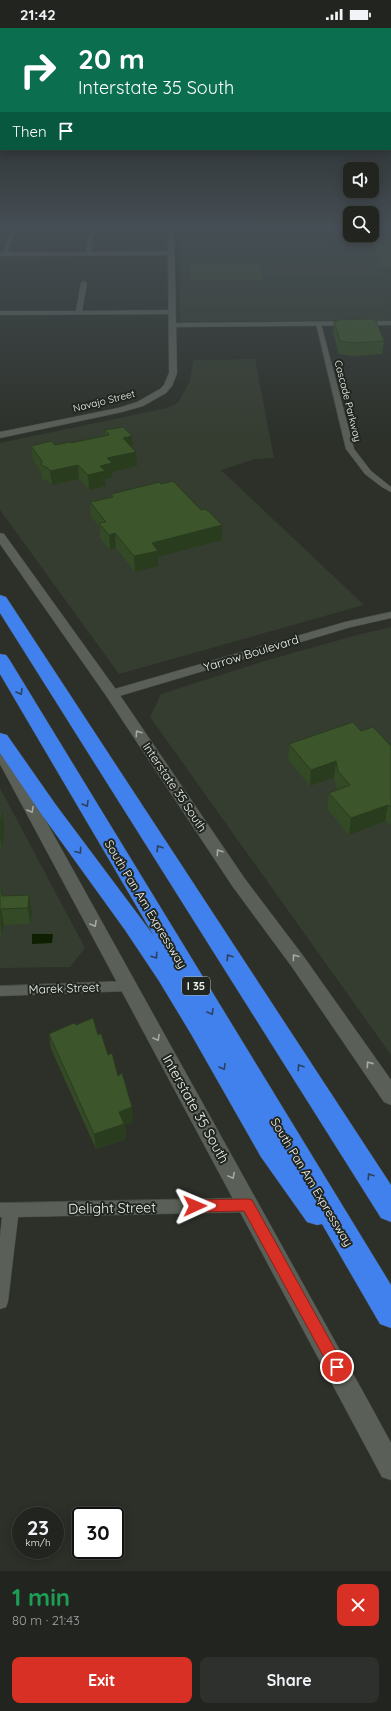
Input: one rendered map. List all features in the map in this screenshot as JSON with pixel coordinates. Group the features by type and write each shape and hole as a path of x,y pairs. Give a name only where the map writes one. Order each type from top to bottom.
{"highway":[{"path":"0,600 391,1209"},
{"name":"South Pan Am Expressway","path":"0,659 389,1310"},
{"path":"0,739 49,810 133,924 167,974 200,1027 270,1148 389,1310"}],"main road":[{"name":"Interstate 35 South","path":"0,536 112,694 239,883 298,962 391,1096"},
{"name":"Interstate 35 South","path":"0,751 391,1468"}],"street":[{"path":"79,313 81,298"},
{"name":"Navajo Street","path":"0,435 120,410 140,404 161,393 168,386 173,373 172,298"},
{"path":"0,313 172,312"},
{"path":"172,325 391,323"},
{"name":"Cascade Parkway","path":"318,324 350,450 360,465 376,481 391,490"},
{"name":"Yarrow Boulevard","path":"112,694 349,624 391,615"},
{"name":"Marek Street","path":"0,990 128,986"},
{"name":"Delight Street","path":"6,1210 248,1205"},
{"path":"0,1301 6,1210"}],"shaded area":[{"path":"180,298 391,298 391,320 180,322"},
{"path":"255,359 274,458 255,459 221,470 364,605 119,674 0,510 0,443 167,408 178,403 190,381 193,360"},
{"path":"391,627 391,1055 150,717 161,694 268,660"},
{"path":"0,788 85,948 70,967 0,968"},
{"path":"32,934 53,934 52,943 32,944"}],"building":[{"path":"373,319 376,321 384,341 353,343 340,341 334,321"},
{"path":"123,427 132,436 123,438 136,452 107,458 112,463 100,466 105,471 88,475 78,465 50,471 48,468 41,465 42,461 31,446 51,441 55,445 71,443 109,435 105,430"},
{"path":"173,481 201,510 205,509 208,511 222,525 152,543 158,551 134,556 115,533 109,535 99,523 106,522 90,502 113,497 111,494 160,482 161,484"},
{"path":"353,722 361,731 373,727 391,746 391,807 388,805 351,818 329,793 350,785 338,771 336,761 311,770 289,744"},
{"path":"0,812 2,812 0,824"},
{"path":"0,886 2,896 29,895 28,908 1,909 0,911"},
{"path":"93,1018 98,1035 101,1033 108,1055 112,1053 118,1076 122,1073 132,1107 119,1112 124,1124 94,1134 49,1034 74,1023 76,1025"}],"route":[{"path":"195,1206 248,1205 337,1367"}]}
